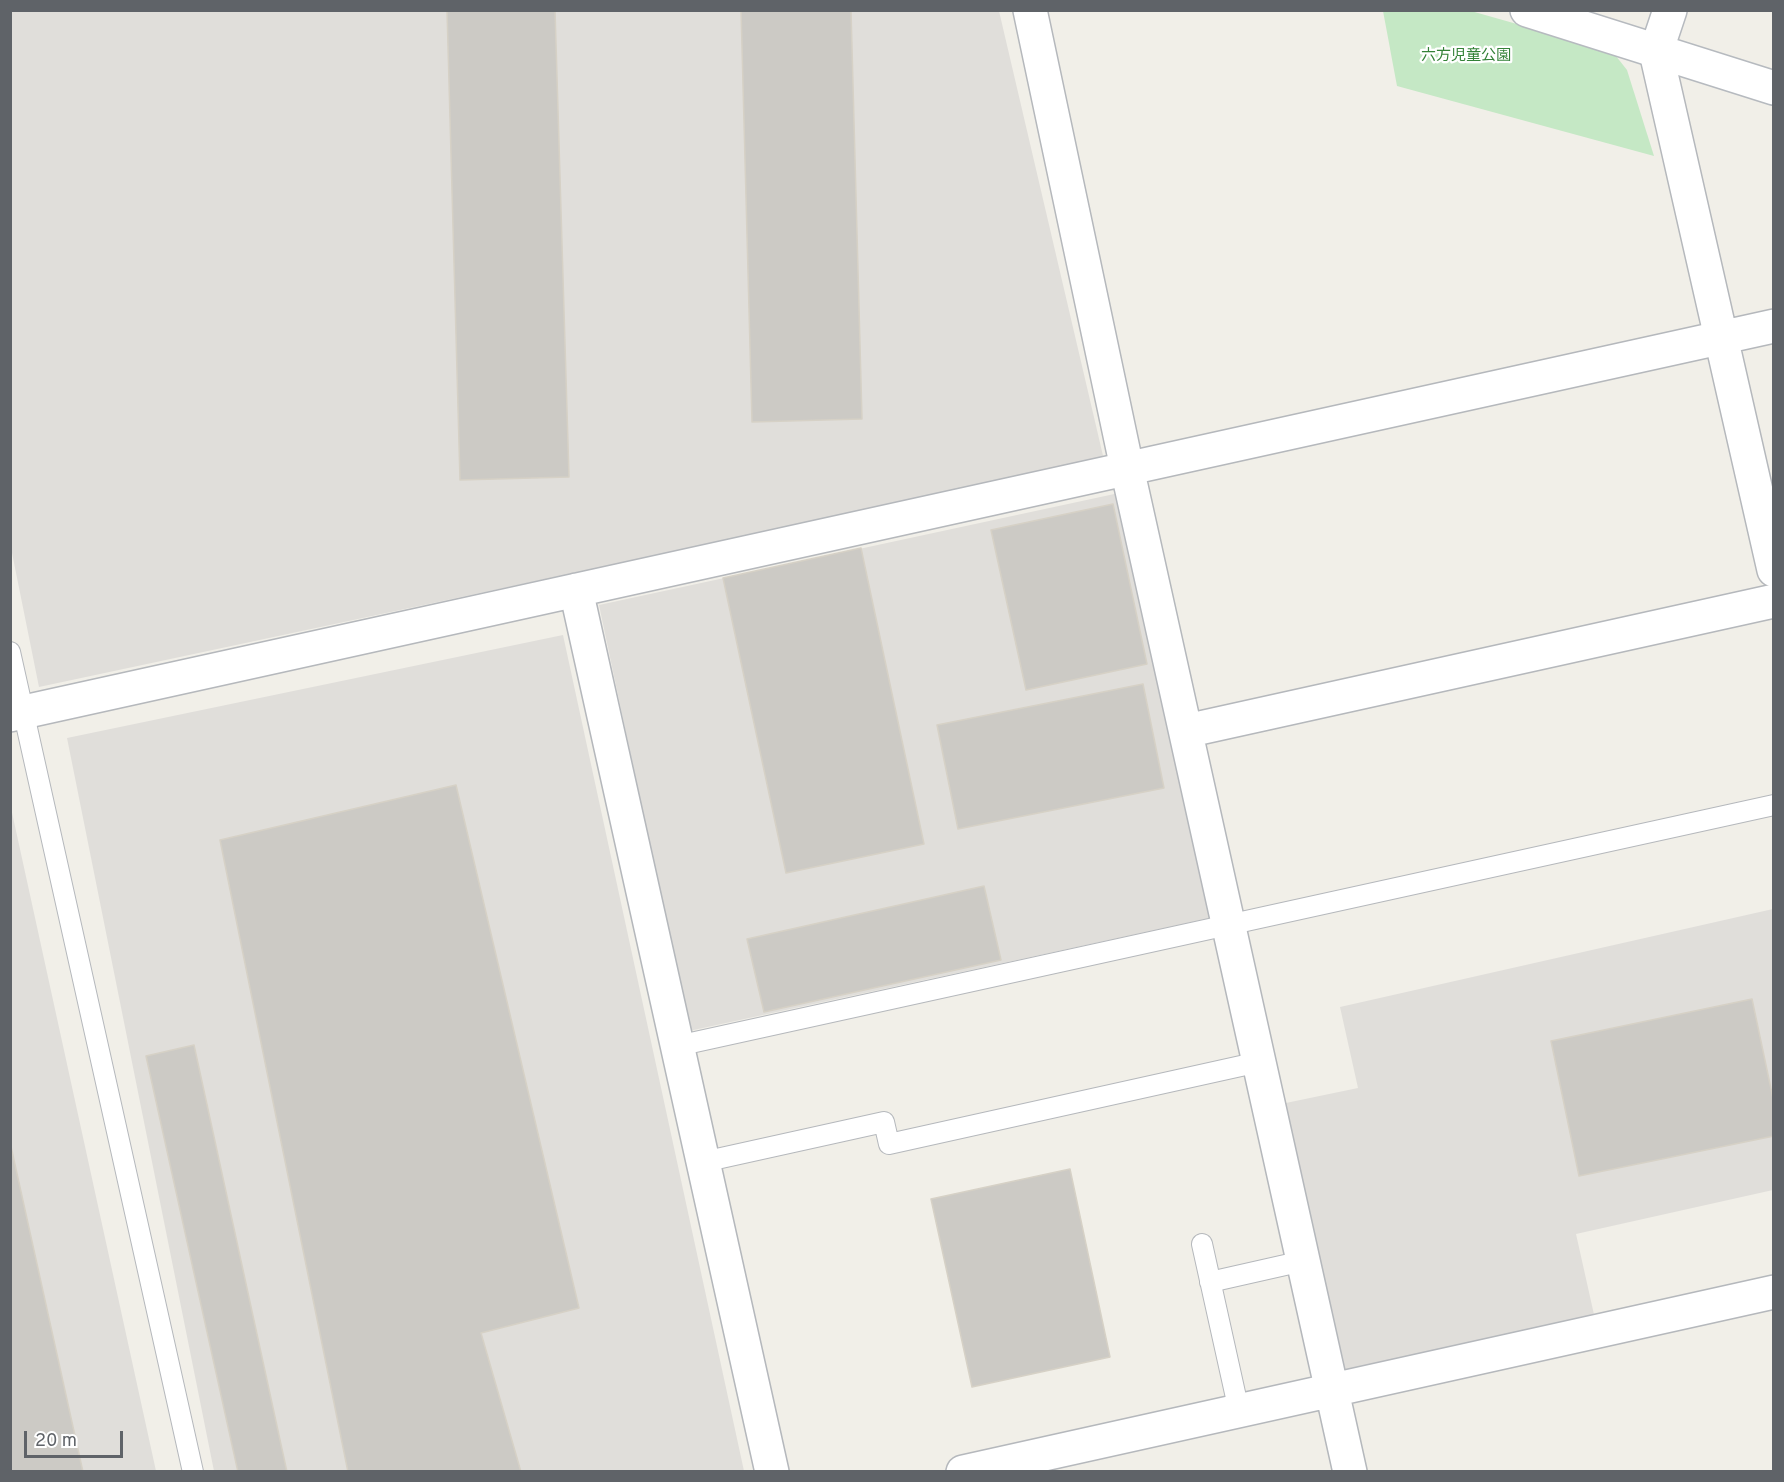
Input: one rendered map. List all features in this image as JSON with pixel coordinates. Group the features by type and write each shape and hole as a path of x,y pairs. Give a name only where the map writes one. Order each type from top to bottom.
{"street":[{"path":"1030,10 1127,468 1350,1472"},
{"path":"1527,10 1773,88"},
{"path":"1670,10 1656,51 1773,570"},
{"path":"17,713 1773,326"},
{"path":"576,590 772,1472"},
{"path":"1186,731 1773,601"},
{"path":"963,1472 1773,1292"}],"lane":[{"path":"10,652 17,713 193,1472"},
{"path":"677,1046 1773,804"},
{"path":"703,1162 884,1122 889,1144 1259,1062"},
{"path":"1202,1244 1239,1411"},
{"path":"1210,1282 1303,1261"}],"shaded area":[{"path":"10,11 999,11 1104,460 39,687 10,543"},
{"path":"1119,493 1211,918 689,1031 599,605"},
{"path":"563,635 744,1471 214,1471 67,738"},
{"path":"11,808 156,1471 11,1471"},
{"path":"1773,909 1773,1190 1576,1234 1595,1319 1339,1377 1281,1104 1358,1088 1340,1007"}],"green space":[{"name":"六方児童公園","path":"1383,11 1471,11 1612,51 1627,70 1654,156 1397,86"}],"building":[{"path":"447,10 555,10 569,477 460,480"},
{"path":"741,10 851,10 862,419 752,422"},
{"path":"1113,504 1147,664 1026,690 991,530"},
{"path":"861,548 924,844 786,873 723,578"},
{"path":"1143,684 1164,788 958,829 937,725"},
{"path":"456,785 579,1308 481,1333 521,1472 348,1472 220,840"},
{"path":"984,886 1001,960 764,1012 747,939"},
{"path":"1752,999 1774,1103 1774,1136 1579,1176 1551,1041"},
{"path":"194,1045 287,1472 238,1472 146,1056"},
{"path":"10,1142 83,1472 10,1472"},
{"path":"1070,1169 1110,1357 972,1387 931,1199"}]}
